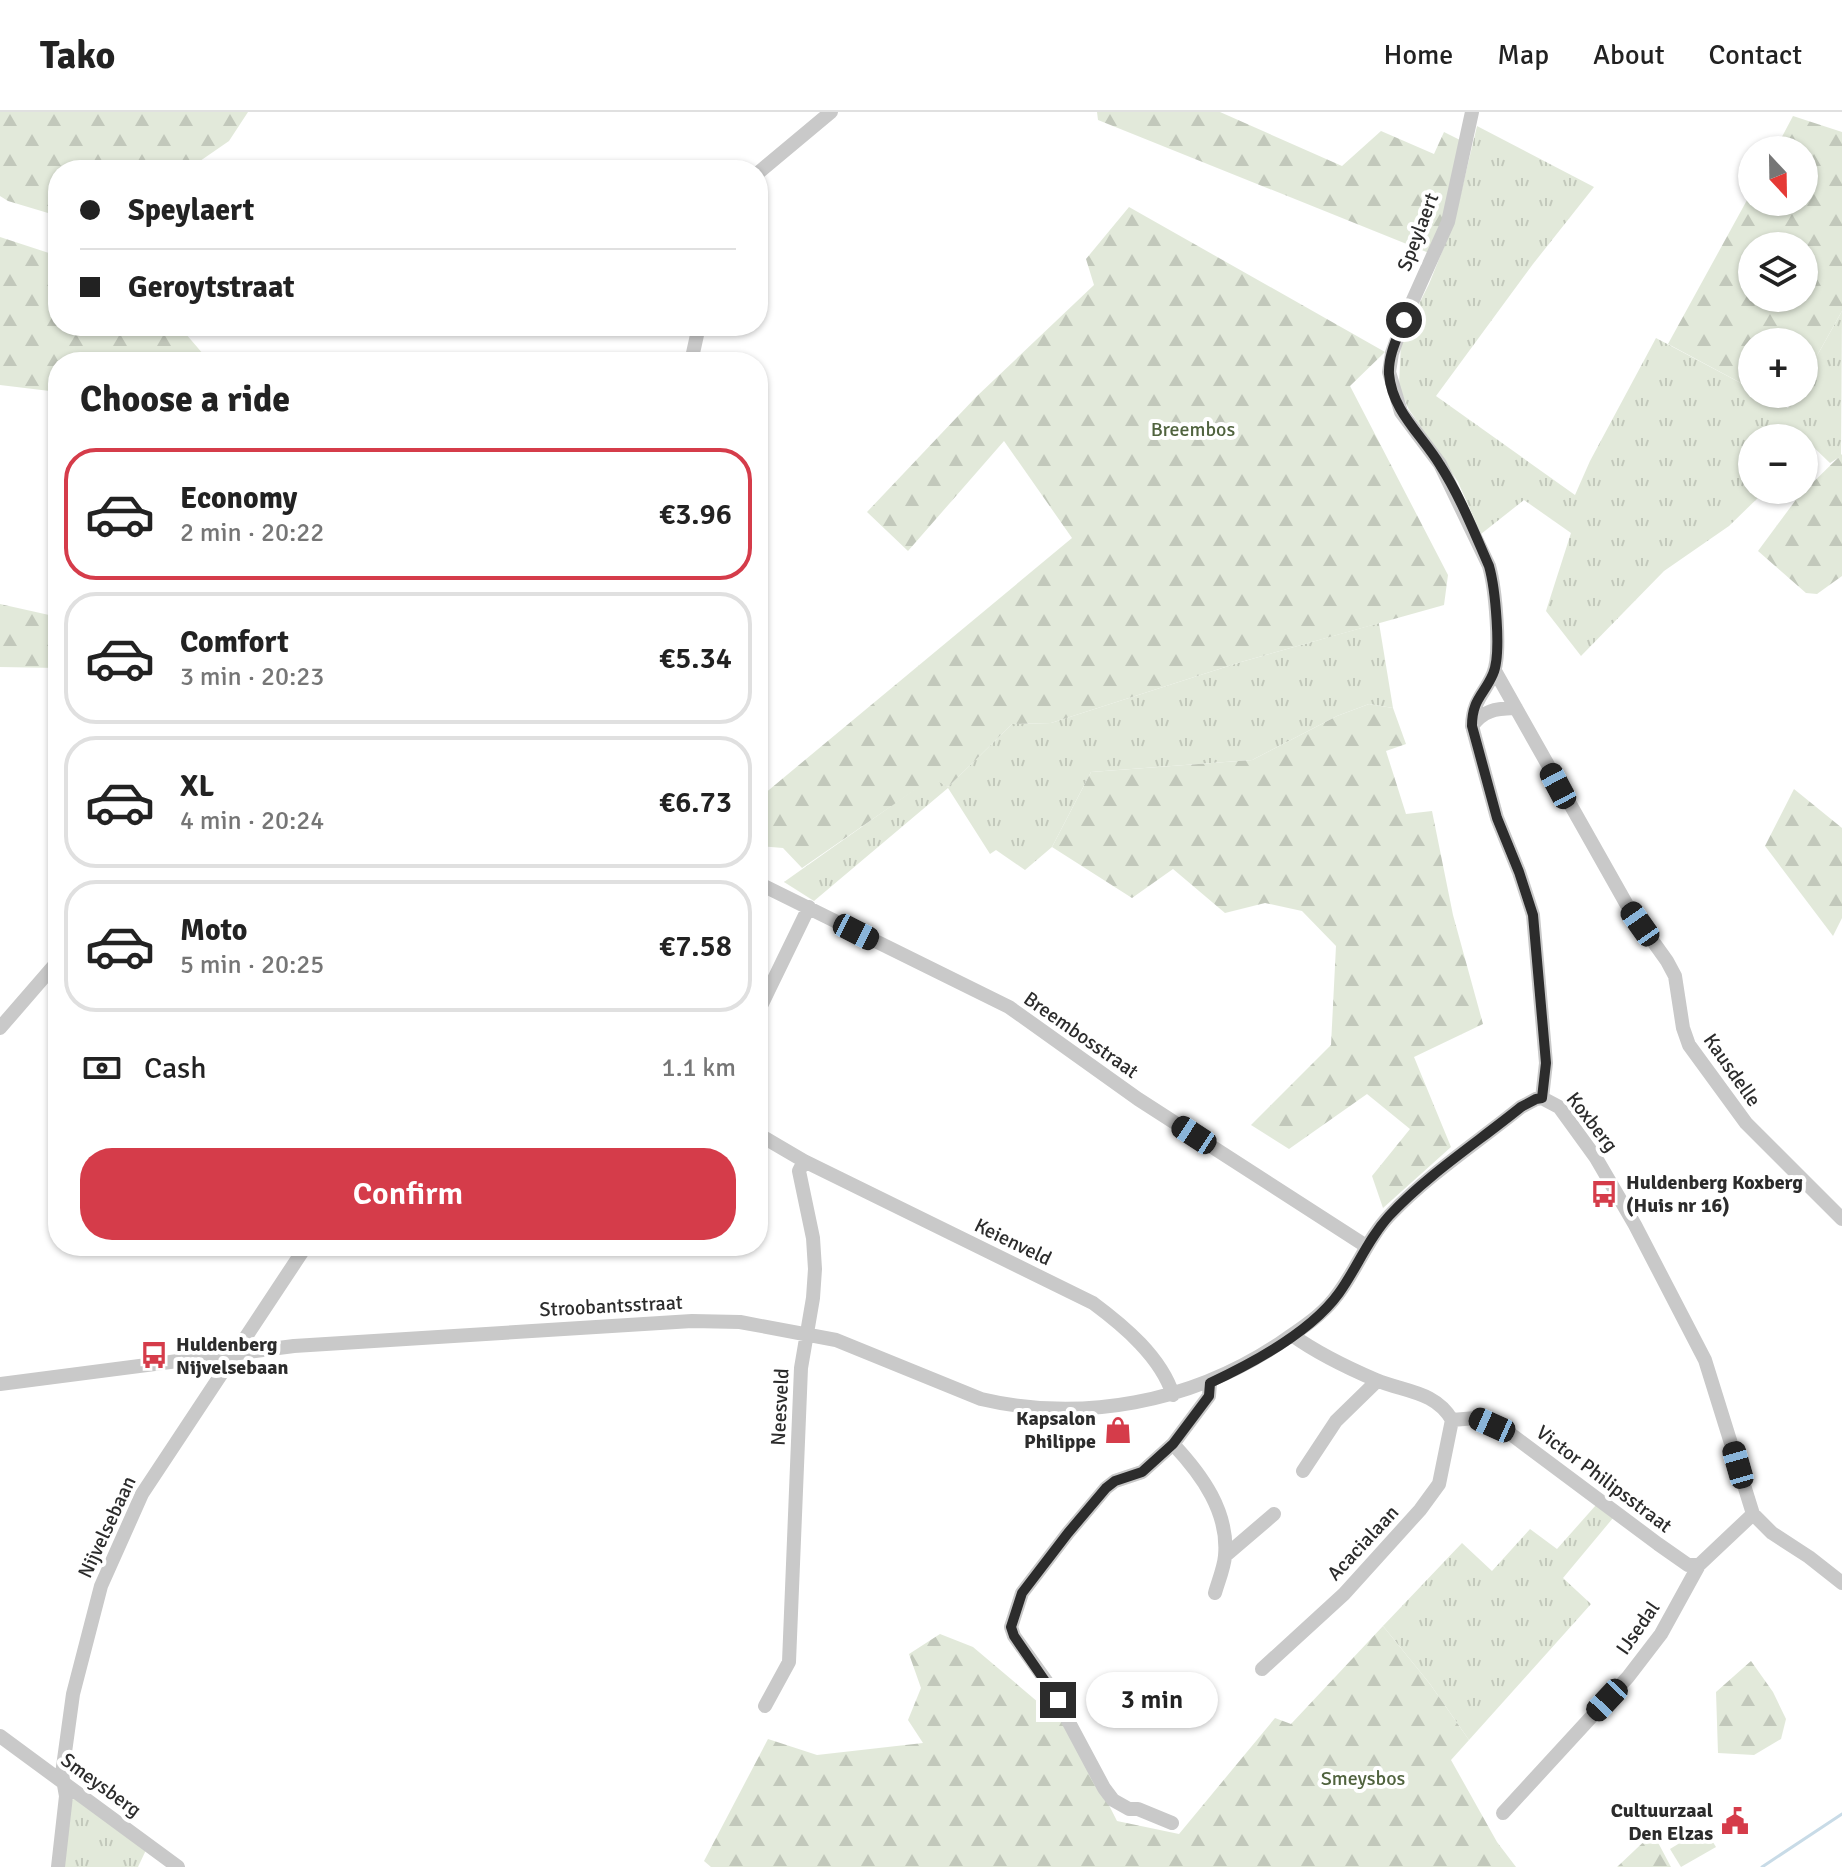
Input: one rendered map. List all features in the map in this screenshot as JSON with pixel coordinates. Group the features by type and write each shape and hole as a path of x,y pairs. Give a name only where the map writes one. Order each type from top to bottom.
{"street":[{"path":"768,165 831,112"},
{"name":"Speylaert","path":"1472,112 1448,222 1404,320 1389,372 1401,412 1440,464 1489,566 1496,595 1495,671"},
{"path":"1472,726 1488,711 1516,708 1495,671 1477,698 1472,711 1472,726 1497,818 1533,915 1546,1063 1542,1098"},
{"name":"Kausdelle","path":"1516,708 1627,905 1675,976 1683,1028 1689,1045 1746,1123 1842,1219"},
{"name":"Breembosstraat","path":"768,888 1009,1007 1138,1099 1366,1246"},
{"path":"768,991 809,907"},
{"path":"0,1028 48,973"},
{"name":"Koxberg","path":"1210,1383 1254,1361 1330,1304 1377,1229 1410,1196 1521,1107 1542,1098 1559,1107 1596,1158 1680,1308 1705,1360 1753,1514 1772,1533 1840,1577"},
{"path":"768,1140 804,1161"},
{"name":"Neesveld","path":"765,1706 789,1662 801,1368 815,1269 813,1238 799,1171 804,1161"},
{"name":"Keienveld","path":"804,1161 1093,1303 1118,1322 1165,1374 1173,1395"},
{"name":"Nijvelsebaan","path":"58,1867 66,1796 62,1774 73,1694 101,1586 142,1494 299,1256"},
{"name":"Stroobantsstraat","path":"0,1384 294,1346 692,1321 740,1322 807,1333 865,1349 981,1399 1000,1403 1088,1407 1147,1401 1210,1383"},
{"path":"1292,1335 1377,1381 1426,1395 1445,1408 1452,1420"},
{"path":"1303,1471 1336,1421 1377,1381"},
{"path":"1172,1823 1138,1809 1129,1809 1113,1800 1049,1685 1014,1636 1011,1627 1022,1593 1095,1499 1115,1481 1142,1472 1173,1444 1209,1396 1210,1383"},
{"name":"Victor Philipsstraat","path":"1452,1420 1476,1418 1508,1432 1688,1565 1699,1565"},
{"name":"Acacialaan","path":"1262,1669 1344,1594 1420,1510 1439,1484 1452,1420"},
{"path":"1173,1444 1207,1486 1216,1503 1225,1556 1215,1593"},
{"path":"1225,1556 1274,1514"},
{"path":"1699,1565 1753,1514"},
{"path":"1221,1521 1245,1541"},
{"name":"IJsedal","path":"1503,1813 1628,1677 1661,1634 1699,1565"},
{"name":"Smeysberg","path":"0,1736 178,1867"}],"green space":[{"path":"0,112 248,112 229,141 201,160 48,160 48,213 0,196"},
{"path":"1097,112 1220,112 1342,166 1381,131 1434,154 1444,132 1466,143 1457,185 1429,253 1098,120"},
{"path":"1793,116 1842,132 1842,311 1818,354 1818,328 1738,328 1738,382 1668,344 1738,216 1818,216 1818,136 1782,136"},
{"path":"1477,126 1594,187 1436,396 1575,495 1656,338 1738,382 1738,408 1818,408 1818,354 1842,311 1841,456 1830,463 1818,451 1818,424 1738,424 1738,504 1752,504 1729,526 1664,571 1581,656 1546,611 1571,533 1524,500 1481,534 1458,482 1408,408 1399,386 1401,340 1429,284 1454,222"},
{"name":"Breembos","path":"1129,207 1385,352 1350,386 1448,575 1444,605 1241,662 1051,723 1012,724 948,787 932,778 802,868 783,848 768,847 768,791 1072,538 1004,441 908,551 867,512 976,397 1094,285 1086,259"},
{"path":"0,237 48,253 48,336 188,336 201,352 48,352 48,391 0,385"},
{"path":"1842,454 1842,576 1817,594 1806,593 1758,551 1793,504 1818,504 1818,477"},
{"path":"0,604 48,615 48,668 0,667"},
{"path":"1379,623 1393,708 1369,704 1337,716 1252,760 1091,772 1052,847 1025,870 996,850 990,854 948,788 814,901 784,882 932,777 948,787 1012,724 1051,723 1241,662"},
{"path":"1369,704 1393,708 1406,744 1386,751 1406,814 1432,811 1453,915 1483,1024 1414,1057 1451,1147 1383,1208 1372,1176 1410,1129 1367,1094 1289,1149 1251,1125 1331,1045 1336,946 1302,911 1265,903 1225,913 1173,869 1132,898 1052,847 1091,772 1252,760 1337,716"},
{"path":"1794,789 1842,828 1842,918 1833,936 1765,846"},
{"path":"1596,1505 1613,1518 1563,1578 1591,1604 1469,1740 1430,1684 1383,1626 1462,1543 1492,1571 1530,1529 1557,1549"},
{"name":"Smeysbos","path":"1383,1626 1430,1684 1469,1740 1451,1760 1497,1842 1516,1867 711,1867 704,1861 768,1739 817,1755 923,1743 908,1720 921,1688 909,1654 940,1634 973,1647 1071,1730 1117,1821 1179,1834 1275,1718 1291,1724"},
{"path":"1751,1661 1773,1692 1786,1719 1781,1739 1754,1755 1718,1753 1716,1692"},
{"path":"77,1797 146,1850 138,1867 62,1867 70,1801"},
{"path":"1704,1828 1716,1847 1681,1867 1670,1849"},
{"path":"1653,1833 1671,1867 1617,1867"}],"waterway":[{"path":"1762,1867 1842,1814"}],"place":[{"name":"Huldenberg Koxberg (Huis nr 16)","path":"1604,1194"},
{"name":"Huldenberg Nijvelsebaan","path":"154,1355"},
{"name":"Kapsalon Philippe","path":"1118,1430"},
{"name":"Cultuurzaal Den Elzas","path":"1735,1821"}],"route":[{"path":"1058,1700 1011,1627 1022,1593 1068,1533 1106,1488 1115,1481 1142,1472 1156,1462 1205,1403 1211,1390 1210,1383 1254,1361 1317,1317 1341,1291 1377,1229 1410,1196 1521,1107 1542,1098 1546,1063 1533,915 1497,818 1472,726 1472,711 1477,698 1495,671 1496,595 1489,566 1454,489 1440,464 1401,412 1393,391 1389,372 1404,320"}]}
